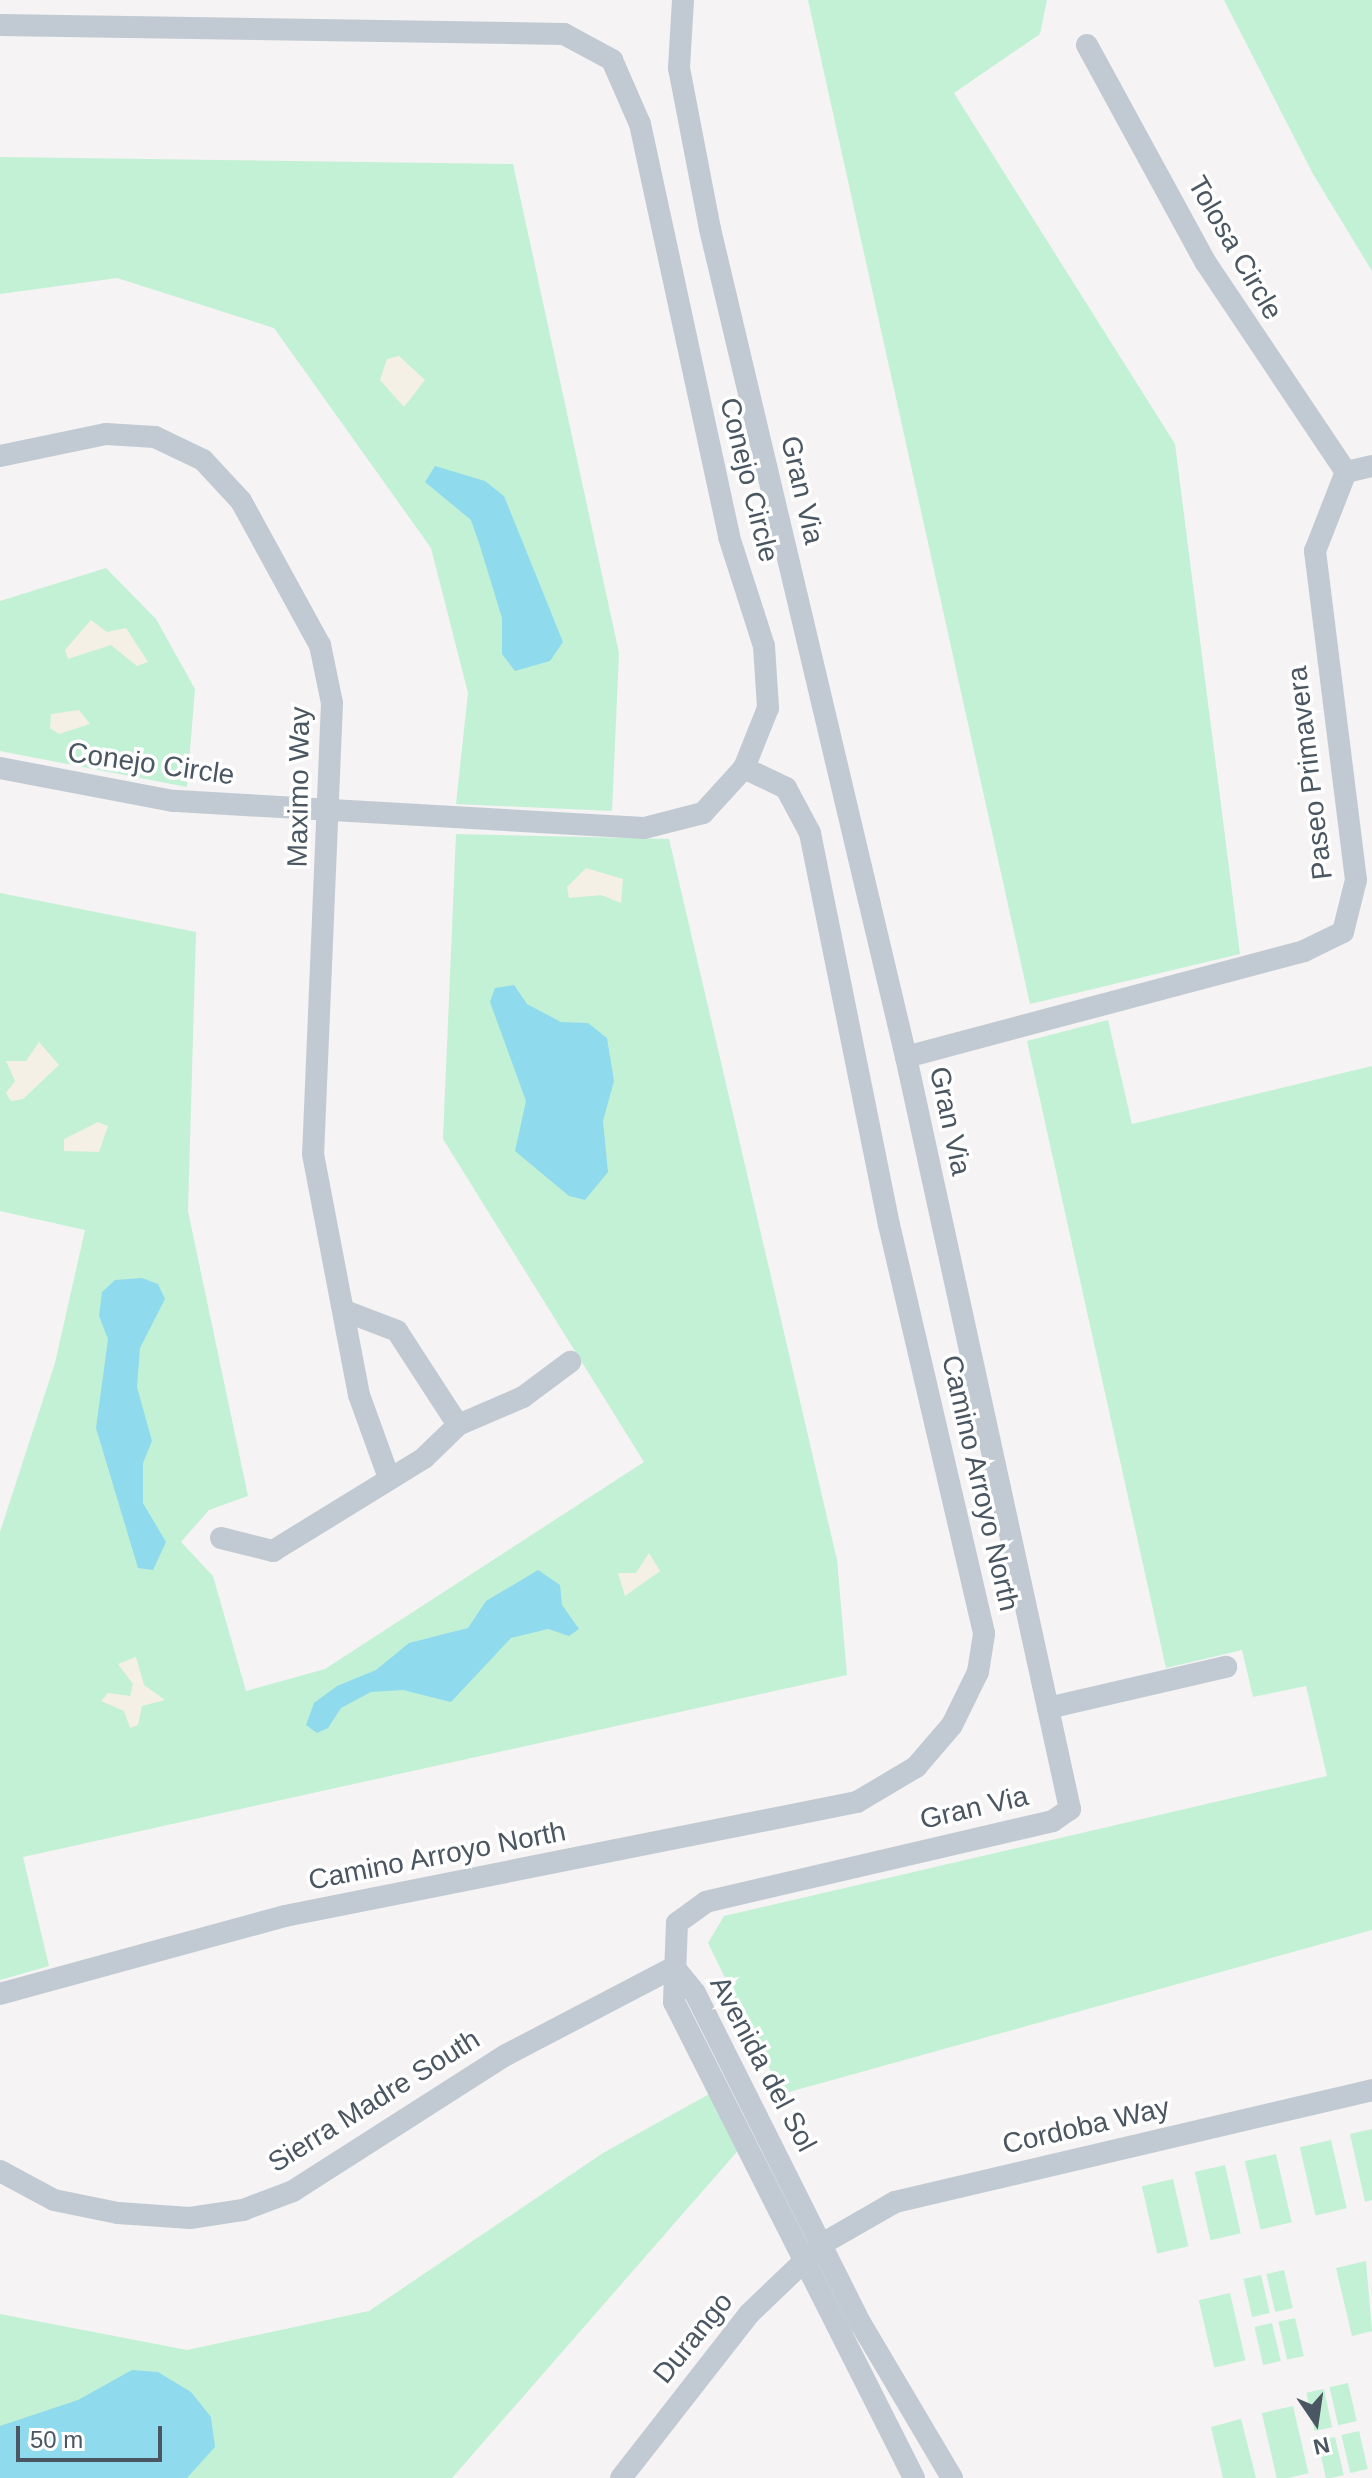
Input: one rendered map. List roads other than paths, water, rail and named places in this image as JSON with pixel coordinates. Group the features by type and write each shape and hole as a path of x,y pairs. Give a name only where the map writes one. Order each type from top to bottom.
{"street":[{"name":"Gran Via","path":"674,1967 677,1923 706,1902 1053,1821 1070,1809 906,1057 710,229 679,68 683,0"},
{"name":"Conejo Circle","path":"0,25 564,34 612,60 640,124 729,537 764,646 768,708 744,768 703,813 644,828 173,801 0,768"},
{"name":"Tolosa Circle","path":"1087,45 1206,263 1346,472"},
{"name":"Maximo Way","path":"0,456 106,434 155,437 203,460 241,501 320,645 332,703 331,812 313,1154 359,1395 388,1475"},
{"path":"1346,472 1372,466"},
{"name":"Paseo Primavera","path":"906,1057 1304,951 1343,932 1356,880 1315,551 1346,472"},
{"name":"Camino Arroyo North","path":"0,1994 285,1916 857,1802 916,1767 952,1725 978,1672 984,1633 889,1225 810,833 786,788 744,768"},
{"path":"345,1311 397,1331 458,1425"},
{"path":"221,1538 273,1551 388,1475 424,1458 458,1425 523,1397 570,1362"},
{"path":"1048,1708 1226,1667"},
{"name":"Sierra Madre South","path":"0,2171 54,2200 118,2213 190,2218 243,2210 293,2191 506,2055 674,1967"},
{"name":"Avenida del Sol","path":"674,1967 695,1993 822,2244 934,2455 952,2478"},
{"name":"Avenida del Sol","path":"674,1967 674,2002 908,2476"},
{"name":"Cordoba Way","path":"822,2244 895,2202 1372,2090"},
{"name":"Durango","path":"621,2478 749,2314 822,2244"},
{"path":"908,2476 934,2455"}],"water":[{"path":"435,466 485,481 504,496 563,642 550,661 515,671 502,654 502,618 471,520 425,482"},
{"path":"514,985 527,1004 561,1022 588,1023 607,1038 614,1081 603,1121 608,1172 585,1200 569,1196 515,1151 526,1101 490,1002 495,988"},
{"path":"142,1278 158,1284 165,1299 140,1348 137,1387 152,1441 143,1463 143,1503 166,1542 153,1570 138,1568 96,1428 108,1339 99,1316 102,1292 115,1280"},
{"path":"538,1570 560,1585 562,1605 579,1629 569,1636 548,1629 511,1638 451,1702 403,1690 371,1692 341,1708 328,1728 317,1733 306,1725 314,1703 337,1686 376,1670 409,1643 468,1628 486,1601"},
{"path":"132,2370 158,2372 191,2392 211,2417 215,2447 187,2478 0,2478 0,2426 78,2400"}]}
